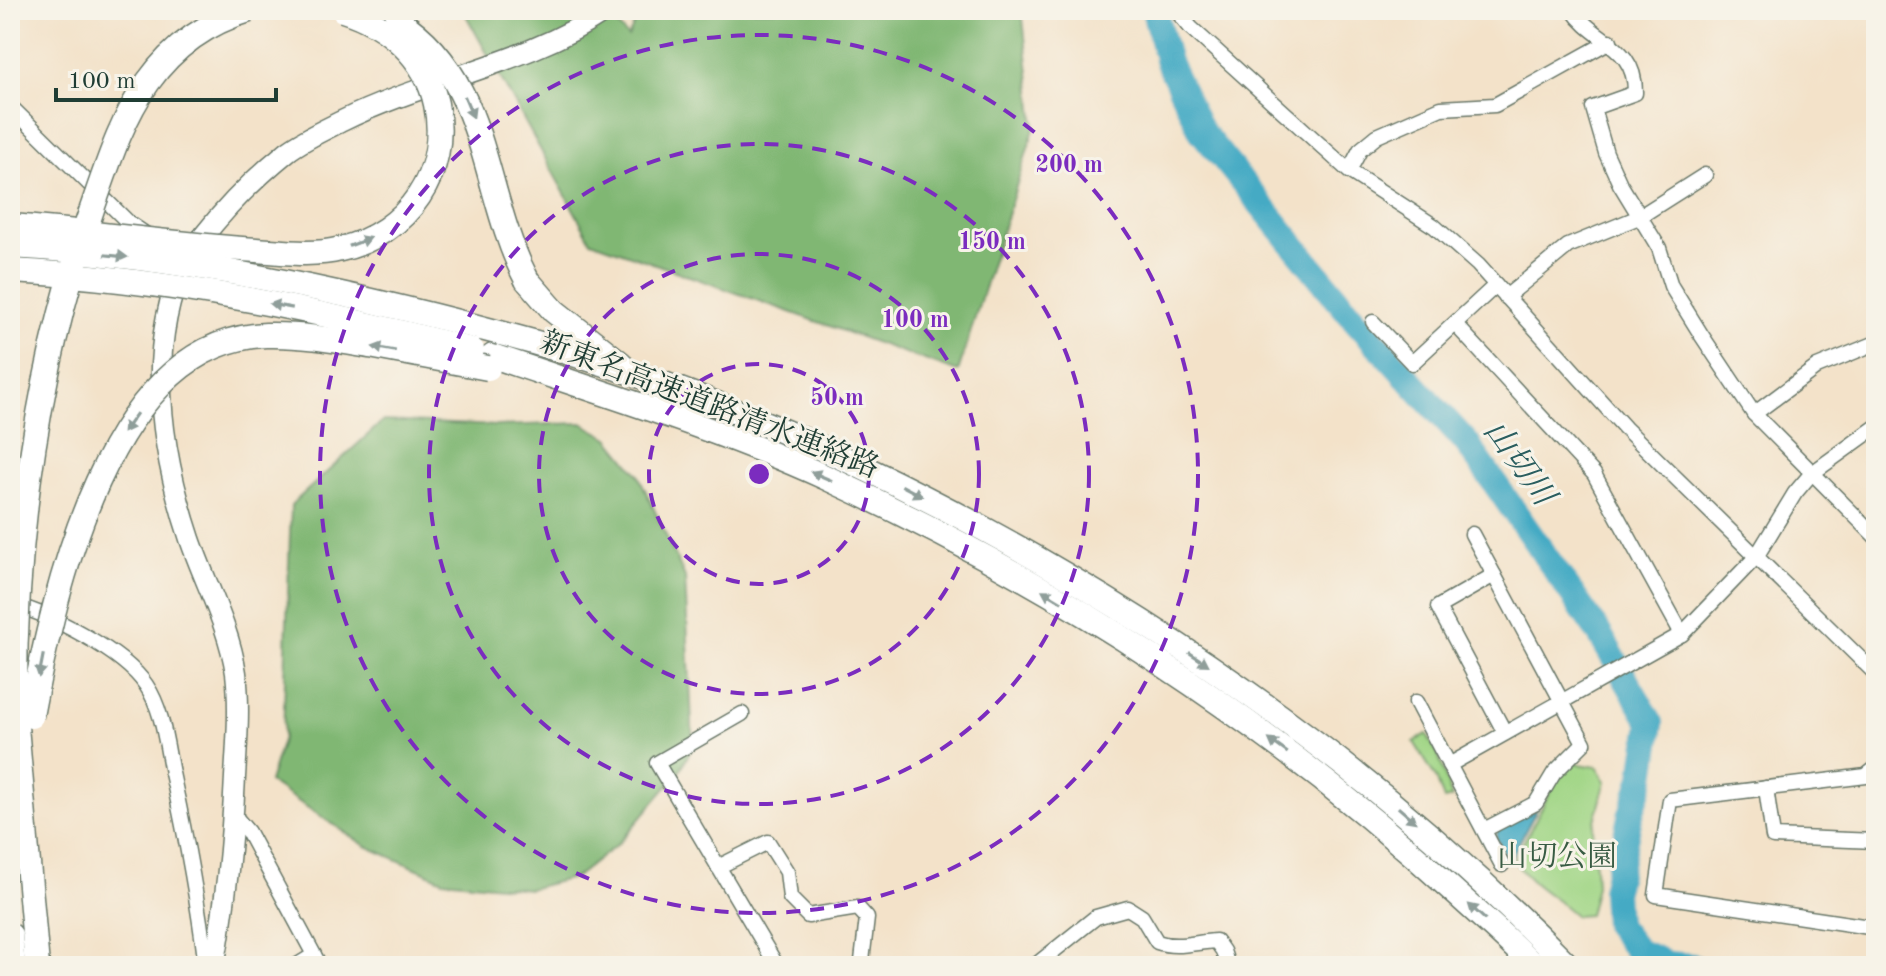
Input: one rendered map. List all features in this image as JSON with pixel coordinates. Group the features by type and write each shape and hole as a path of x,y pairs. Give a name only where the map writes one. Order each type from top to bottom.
{"highway":[{"path":"10,519 18,453 43,334 68,238 103,140 140,72 181,30 213,10"},
{"path":"37,966 22,811 23,715 14,636 29,468 59,323 82,239 118,137 148,82 189,40 229,16 249,10"},
{"path":"10,226 228,248 313,253 341,250 387,230 406,214 421,195 433,171 438,150 436,101 426,74 405,47 380,25 343,10"},
{"path":"381,10 430,47 453,75 468,102 513,254 527,280 554,311 610,356 642,377"},
{"name":"新東名高速道路清水連絡路","path":"10,246 142,259 319,288 824,476 947,535 1119,636 1217,702 1322,778 1418,858 1534,966"},
{"name":"新東名高速道路清水連絡路","path":"10,271 142,283 275,305 494,352 554,347 776,428 896,483 1046,563 1233,681 1380,793 1485,885 1568,966"},
{"path":"23,715 59,591 99,482 125,428 157,387 183,364 214,346 263,335 314,336 494,352"},
{"path":"10,935 13,966"}],"street":[{"path":"214,966 230,865 238,717 236,672 226,635 178,501 162,410 162,346 169,309 185,261 224,209 290,150 378,103 565,35 607,10"},
{"path":"1176,10 1191,28 1349,171 1434,226 1501,291 1625,428 1876,674"},
{"path":"1573,10 1587,26 1610,41 1627,62 1635,80 1635,93 1593,108 1606,153 1659,248 1671,286 1754,414 1876,537"},
{"path":"1349,171 1360,150 1377,136 1441,108 1495,105 1610,41"},
{"path":"10,106 129,223 185,261"},
{"path":"1373,322 1412,363 1455,324 1568,246 1639,217 1705,175"},
{"path":"1455,324 1594,474 1682,634"},
{"path":"1754,414 1817,367 1876,343"},
{"path":"1449,765 1682,634 1756,557 1795,493 1811,474 1876,427"},
{"path":"1472,534 1584,743 1554,773 1536,803 1484,830"},
{"path":"1494,575 1438,607 1505,733"},
{"path":"10,604 38,611 113,654 133,668 147,686 160,712 187,845 206,966"},
{"path":"1416,702 1502,865"},
{"path":"742,714 657,763 777,966"},
{"path":"1876,768 1866,776 1670,800 1656,895 1876,928"},
{"path":"1766,788 1773,837 1876,841"},
{"path":"233,814 248,832 317,961 296,966"},
{"path":"718,867 768,842 787,872 790,898 808,916 858,908 867,918 862,961 867,966"},
{"path":"1026,966 1036,965 1096,917 1128,908 1142,917 1157,942 1173,948 1216,941 1228,966"}],"green space":[{"path":"463,10 604,10 628,37 641,10 1022,10 1035,126 958,372 591,241"},
{"path":"383,421 498,426 582,423 609,438 638,474 685,577 693,745 679,773 619,843 576,877 529,889 443,880 366,846 269,782 283,737 291,505"},
{"path":"1427,734 1439,757 1452,798 1444,800 1436,778 1414,742"},
{"name":"山切公園","path":"1573,763 1597,767 1606,781 1593,828 1596,886 1589,915 1576,916 1536,885 1514,861 1554,784"}],"water":[{"path":"1537,809 1509,862 1496,838 1498,829"}],"waterway":[{"name":"山切川","path":"1154,10 1168,62 1201,131 1353,318 1466,442 1599,633 1651,723 1643,777 1630,817 1614,891 1616,924 1637,951 1668,964 1692,966"}]}
